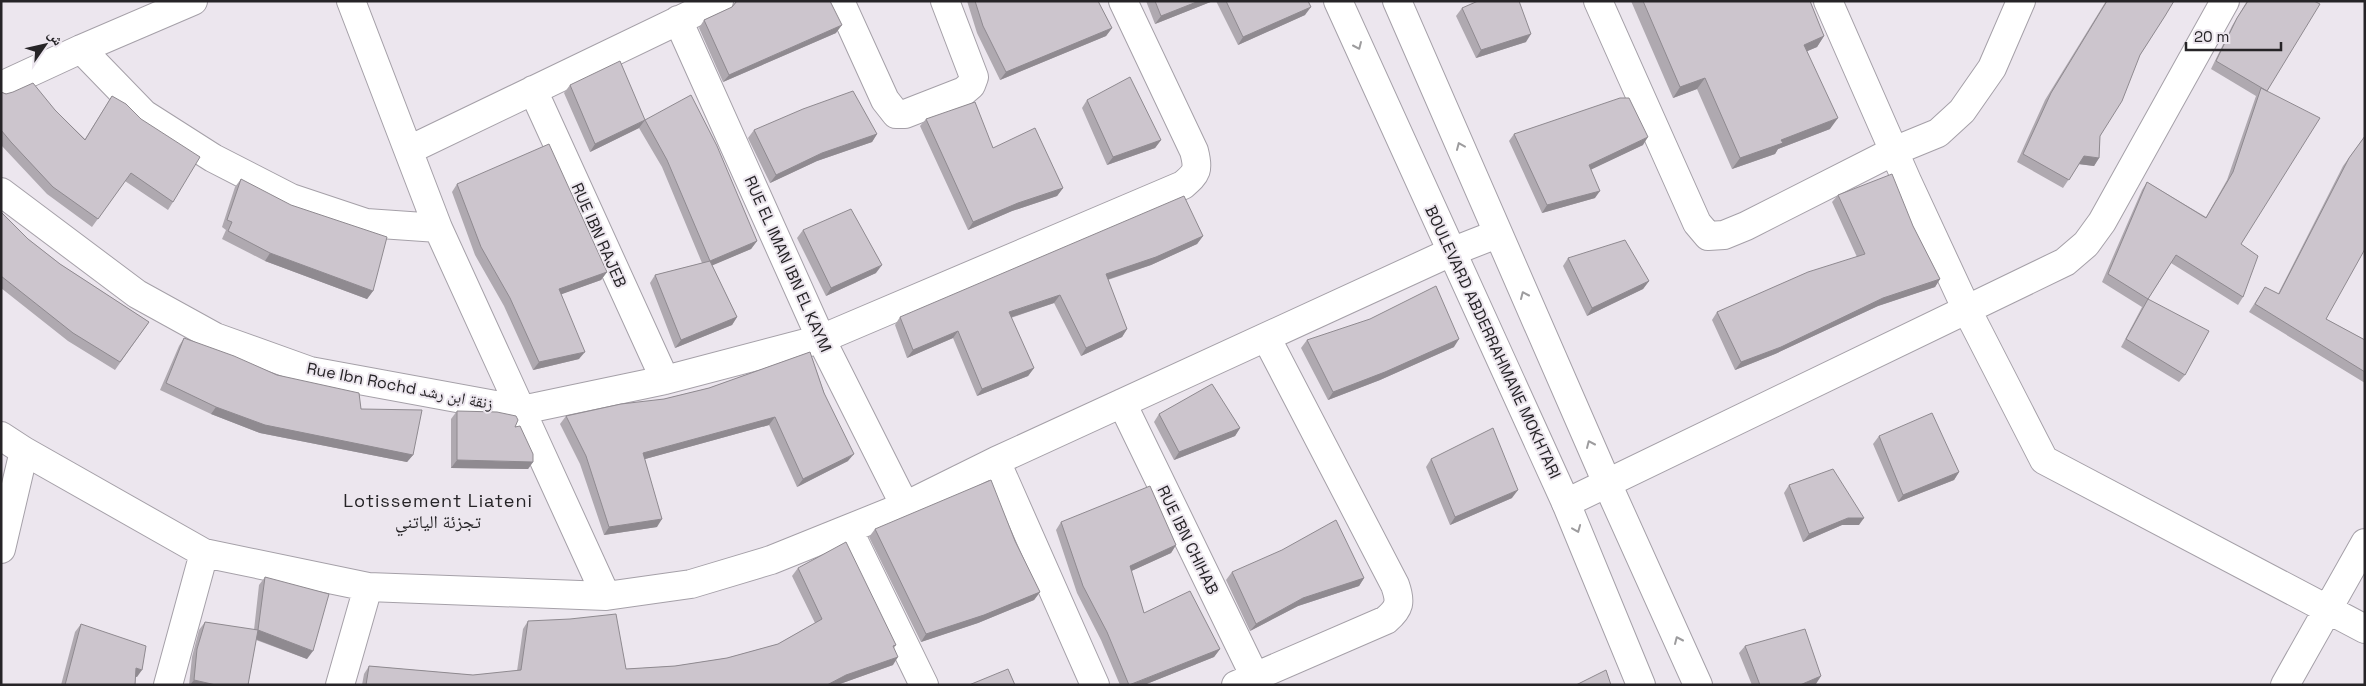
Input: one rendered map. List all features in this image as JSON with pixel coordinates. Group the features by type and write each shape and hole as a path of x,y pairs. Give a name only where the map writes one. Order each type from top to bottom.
{"street":[{"path":"1,86 193,1"},
{"path":"351,1 438,228 606,596"},
{"path":"409,150 719,1"},
{"path":"840,1 885,100 896,114 905,114 964,91 971,85 974,77 945,1"},
{"name":"Rue Ibn Rochd زنقة ابن رشد","path":"1,192 137,294 215,337 310,371 522,410 665,380 821,339 1183,185 1194,176 1198,165 1194,151 1123,1"},
{"name":"BOULEVARD ABDERRAHMANE MOKHTARI","path":"1338,1 1566,503 1641,685"},
{"path":"1397,1 1497,234 1698,685"},
{"path":"1598,1 1697,223 1708,236 1724,234 1746,226 1894,151 1938,133 1962,111 1992,68 2021,1"},
{"path":"1828,1 1966,308 2044,460 2365,628"},
{"path":"1566,503 1966,308 2065,262 2086,244 2102,222 2225,1"},
{"name":"RUE EL IMAN IBN EL KAYM","path":"678,20 821,339 904,506"},
{"path":"81,49 144,114 213,158 291,198 366,222 438,228"},
{"name":"RUE IBN RAJEB","path":"533,90 665,380"},
{"path":"1,436 24,451 204,553 368,588 606,596 691,584 771,560 848,529 904,506 996,461 1452,252 1497,234"},
{"path":"1245,681 1386,620 1398,610 1400,601 1395,585 1266,337"},
{"name":"RUE IBN CHIHAB","path":"1122,403 1245,681"},
{"path":"1,550 24,451"},
{"path":"996,461 1095,685"},
{"path":"848,529 922,684"},
{"path":"2285,685 2365,543"},
{"path":"168,685 204,553"},
{"path":"340,685 368,588"}],"building":[{"path":"737,1 830,1 842,25 729,75 704,20 732,7"},
{"path":"975,1 1098,1 1112,28 1006,72 983,26"},
{"path":"1155,1 1199,1 1161,16"},
{"path":"1226,1 1308,1 1311,7 1243,37"},
{"path":"1478,1 1519,1 1531,34 1481,50 1462,8"},
{"path":"1643,1 1810,1 1824,36 1804,45 1838,118 1781,140 1783,143 1740,158 1705,78 1680,87"},
{"path":"2107,1 2174,1 2140,55 2122,101 2100,136 2099,158 2084,156 2069,180 2023,154 2051,93"},
{"path":"2248,1 2314,1 2320,4 2267,91 2216,61 2237,18"},
{"path":"620,61 645,120 595,144 570,85"},
{"path":"1130,77 1161,140 1113,157 1087,100"},
{"path":"33,83 55,110 85,140 112,96 126,104 141,119 200,157 173,202 131,173 98,219 53,187 1,130 1,92 6,94"},
{"path":"2261,88 2320,118 2241,244 2258,256 2243,297 2176,255 2148,299 2108,274 2147,182 2206,218 2233,172"},
{"path":"853,91 877,134 822,153 776,175 754,130 803,109"},
{"path":"691,95 717,146 757,241 710,261 667,160 645,120"},
{"path":"1620,98 1629,98 1648,137 1589,165 1600,191 1547,205 1514,134"},
{"path":"975,102 993,148 1035,128 1063,188 1018,203 973,222 926,119"},
{"path":"2365,136 2365,249 2326,319 2365,340 2365,372 2255,304 2265,287 2279,294 2349,158"},
{"path":"549,144 607,272 559,289 585,352 539,362 510,298 481,247 457,184"},
{"path":"1892,174 1913,226 1940,279 1883,298 1781,347 1741,362 1717,312 1808,272 1865,254 1838,195"},
{"path":"241,179 291,205 387,237 373,291 270,253 228,231 232,222 227,220"},
{"path":"1184,196 1203,236 1156,257 1106,274 1127,329 1086,348 1060,295 1009,312 1034,368 982,389 958,331 913,350 900,317"},
{"path":"851,209 882,265 831,288 803,230"},
{"path":"1,212 28,239 60,264 149,322 120,362 73,333 1,276"},
{"path":"1625,240 1649,281 1592,308 1568,258"},
{"path":"710,261 737,317 681,340 655,275"},
{"path":"1436,286 1459,339 1385,372 1333,392 1307,340 1370,319"},
{"path":"2148,299 2209,331 2185,375 2126,339"},
{"path":"184,338 234,356 277,375 359,393 361,409 422,410 413,455 265,425 216,407 166,383"},
{"path":"810,352 824,393 854,454 803,479 775,417 643,453 662,519 609,527 586,456 566,416 621,404 664,399 709,388"},
{"path":"1212,384 1240,428 1179,452 1159,414"},
{"path":"457,411 497,412 516,416 518,420 515,427 520,426 533,454 533,462 457,460"},
{"path":"1932,413 1959,472 1903,495 1879,436"},
{"path":"1493,428 1518,490 1455,517 1431,459"},
{"path":"1833,469 1864,518 1848,518 1809,534 1789,485"},
{"path":"991,480 1015,541 1040,592 984,615 926,634 875,529"},
{"path":"1150,486 1176,545 1130,566 1144,613 1190,591 1220,649 1129,685 1107,632 1083,586 1061,522"},
{"path":"1336,520 1364,578 1303,598 1256,624 1232,572 1282,550"},
{"path":"846,542 896,645 893,646 898,657 846,675 827,685 366,685 369,666 473,675 521,670 528,621 616,614 626,669 675,666 727,658 778,644 822,619 798,568"},
{"path":"265,577 329,594 313,651 258,630"},
{"path":"205,622 258,630 248,685 216,685 194,680 197,649"},
{"path":"81,624 146,646 142,670 136,668 135,685 65,685"},
{"path":"1805,629 1821,676 1800,685 1760,685 1745,646"},
{"path":"1008,669 1015,685 969,685"},
{"path":"1606,670 1611,685 1576,685"}],"district":[{"name":"Lotissement Liateni تجزئة الياتني","path":"438,510"}]}
